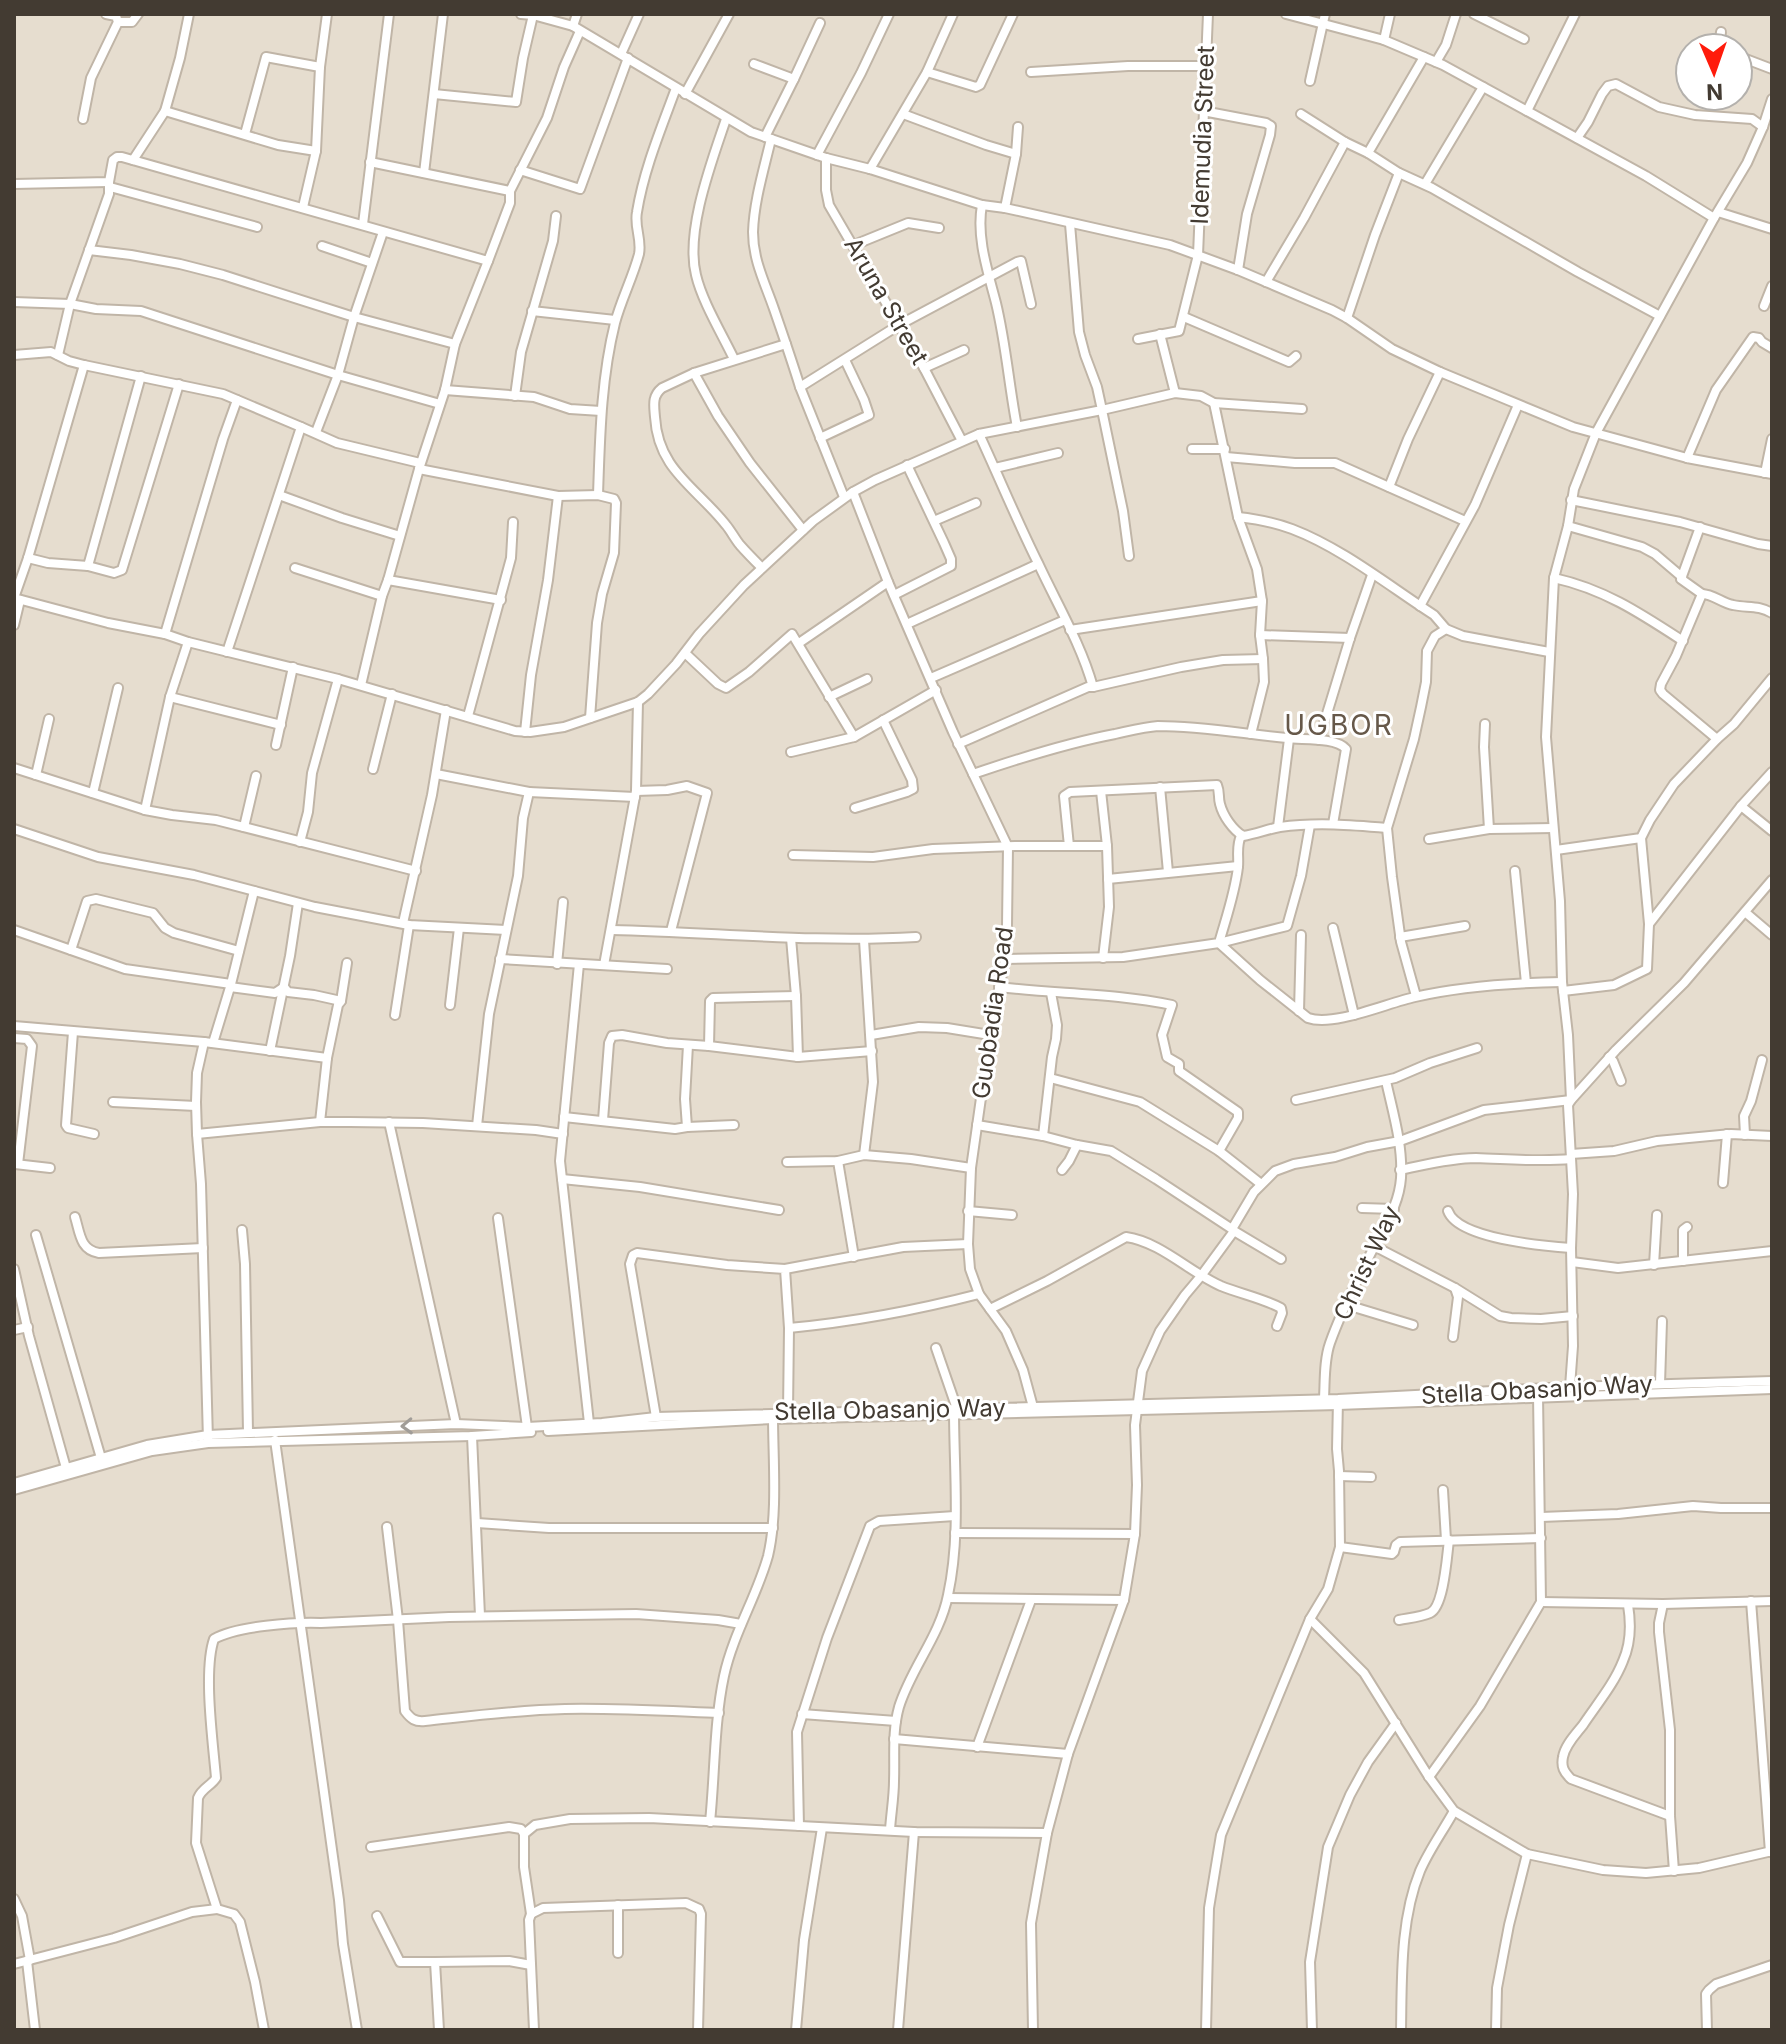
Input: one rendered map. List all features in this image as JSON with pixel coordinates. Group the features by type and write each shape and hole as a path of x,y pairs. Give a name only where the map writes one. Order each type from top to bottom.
{"street":[{"path":"83,119 91,78 118,22 116,16 106,14"},
{"path":"118,22 132,22 138,14"},
{"path":"133,160 165,111 189,14"},
{"path":"303,207 316,151 320,67 327,14"},
{"path":"363,224 389,14"},
{"path":"424,173 443,14"},
{"path":"521,14 576,28 751,132 982,205 1170,245 1198,255 1314,301 1347,318 1392,349 1573,427 1687,458 1768,473 1772,439"},
{"path":"361,685 382,596 445,390 455,344 499,237 510,203 510,191 547,118 576,28 577,14"},
{"path":"520,170 580,189 639,14"},
{"path":"685,94 729,14"},
{"path":"821,156 889,14"},
{"path":"870,169 927,72 953,14"},
{"path":"927,72 976,87 980,85 1013,14"},
{"name":"Idemudia Street","path":"1184,317 1198,255 1208,14"},
{"path":"1286,14 1324,19 1436,62 1716,215 1772,229"},
{"path":"1384,40 1390,14"},
{"path":"1436,62 1446,45 1456,14"},
{"path":"1474,14 1524,39"},
{"path":"1527,111 1575,14"},
{"path":"434,94 516,102 533,15"},
{"path":"1310,81 1324,19"},
{"name":"Guobadia Road","path":"820,23 768,138 753,230 755,255 820,438 894,595 958,744 1008,847 1005,959 990,1035 971,1168 968,1244 970,1269 979,1294 1006,1331 1023,1370 1033,1407"},
{"path":"245,134 266,57 320,67"},
{"path":"1368,153 1424,57"},
{"path":"754,64 794,79"},
{"path":"1031,72 1128,66 1206,66"},
{"path":"1577,138 1602,94 1608,86 1616,84 1659,107 1695,115 1752,119 1763,127"},
{"path":"1425,184 1483,87"},
{"path":"598,495 601,411 608,351 615,320 639,255 641,241 636,224 637,210 649,163 676,88"},
{"path":"1571,1100 1546,737 1554,578 1568,526 1571,500 1596,433 1747,163 1772,99"},
{"path":"165,111 278,145 316,151"},
{"path":"1203,111 1271,126 1247,214 1238,270"},
{"path":"903,114 1016,154"},
{"path":"1301,114 1399,173 1425,184 1660,316"},
{"path":"726,119 708,171 695,226 694,250 695,274 734,359"},
{"path":"1005,208 1018,127"},
{"path":"1266,282 1345,142"},
{"name":"Aruna Street","path":"821,156 829,205 924,368 962,441"},
{"path":"58,355 70,304 109,194 113,160 117,157 488,261"},
{"path":"370,162 510,191"},
{"path":"1347,318 1399,173"},
{"path":"14,184 109,185 257,227"},
{"path":"982,205 979,221 1017,427"},
{"path":"515,396 521,352 553,241 556,216"},
{"path":"854,245 908,223 939,228"},
{"path":"1070,224 1079,332 1097,387 1123,511 1129,556"},
{"path":"316,432 338,375 383,232"},
{"path":"322,246 372,263"},
{"path":"89,250 143,256 223,275 354,317 455,344"},
{"path":"800,387 899,325 1021,261 1031,304"},
{"path":"1764,306 1772,286"},
{"path":"14,302 141,311 338,375 440,404"},
{"path":"532,311 615,320"},
{"path":"1138,339 1179,331 1184,317 1289,362 1296,356"},
{"path":"1160,334 1175,393"},
{"path":"1687,458 1716,390 1753,337 1772,348"},
{"path":"762,568 674,471 662,450 655,423 654,399 657,391 694,373 786,344"},
{"path":"924,368 964,350"},
{"path":"14,355 43,352 84,365 223,394 337,443 420,466 558,496 598,495 614,499 614,553 597,623 590,718"},
{"path":"820,438 869,415 845,360"},
{"path":"14,625 16,599 84,365"},
{"path":"1389,487 1440,372"},
{"path":"694,373 750,463 803,530"},
{"path":"88,566 141,376"},
{"path":"28,558 88,566 114,573 122,570 179,384"},
{"path":"445,390 534,397 570,409 601,411"},
{"path":"16,599 293,667 515,731 553,729 638,702 716,615 803,530 848,494 962,441 979,434 1175,393 1201,396 1214,403 1302,409"},
{"path":"165,634 237,400"},
{"path":"1214,403 1238,517 1257,569 1262,601 1260,635 1264,682 1251,734"},
{"path":"1420,606 1475,505 1518,405"},
{"path":"227,652 301,427"},
{"path":"979,434 1070,630 1093,687"},
{"path":"1192,449 1295,463 1335,463 1465,521"},
{"path":"995,468 1058,453"},
{"path":"894,595 951,566 951,559 907,465"},
{"path":"279,495 400,536"},
{"path":"525,732 558,496"},
{"path":"1571,500 1700,527 1772,546"},
{"path":"934,521 976,503"},
{"path":"1238,517 1290,528 1321,542 1434,615 1446,629 1463,636 1549,652"},
{"path":"468,716 511,558 513,522"},
{"path":"1568,526 1642,547 1655,554 1682,577 1682,581 1702,594 1707,593 1732,605 1758,607 1772,613"},
{"path":"1682,577 1700,527"},
{"path":"907,624 1038,564"},
{"path":"295,568 382,596"},
{"path":"1319,740 1372,575"},
{"path":"1554,578 1593,589 1683,641"},
{"path":"388,580 501,600"},
{"path":"799,643 888,582"},
{"path":"1702,594 1660,690 1717,739"},
{"path":"1070,630 1262,601"},
{"path":"931,678 1065,620"},
{"path":"1416,996 1400,937 1387,828 1417,728 1426,682 1427,651 1435,636 1446,629"},
{"path":"685,653 726,688 792,634 854,737"},
{"path":"1260,635 1350,638"},
{"path":"145,810 170,697 188,642"},
{"path":"958,744 1088,687 1195,664 1263,659"},
{"path":"276,745 293,667"},
{"path":"1219,943 1260,980 1308,1018 1317,1021 1354,1015 1416,996 1526,983 1562,987 1614,985 1647,969 1649,924 1641,838 1650,820 1674,784 1734,724 1772,678"},
{"path":"300,842 308,812 312,773 338,679"},
{"path":"829,697 867,679"},
{"path":"93,793 118,688"},
{"path":"791,752 854,737 936,690"},
{"path":"373,769 392,694"},
{"path":"170,697 281,725"},
{"path":"604,965 635,794 638,702"},
{"path":"395,1015 406,924 446,710"},
{"path":"36,775 49,719"},
{"path":"855,808 913,789 912,780 883,720"},
{"path":"1485,724 1489,829"},
{"path":"973,774 1036,753 1155,726 1319,740 1340,743 1346,749 1333,824"},
{"path":"1278,827 1289,739"},
{"path":"14,768 145,810 216,820 416,871"},
{"path":"1649,924 1741,806 1772,772"},
{"path":"436,774 529,792 635,794 687,786 707,793 671,931"},
{"path":"244,827 256,776"},
{"path":"1069,846 1064,796 1070,792 1217,785 1222,811 1241,836"},
{"path":"1160,787 1168,872"},
{"path":"1101,791 1109,907 1103,958"},
{"path":"477,1126 489,1014 518,876 523,818 529,792"},
{"path":"1741,806 1772,831"},
{"path":"1241,836 1278,827 1310,825 1387,828"},
{"path":"1005,959 1123,957 1219,943 1284,928 1289,923 1301,876 1310,825"},
{"path":"1429,839 1489,829 1553,828"},
{"path":"14,829 98,857 194,875 298,903 406,924 506,930"},
{"path":"1219,943 1238,866 1238,841 1241,836"},
{"path":"1556,850 1641,838"},
{"path":"793,855 873,857 933,849 1107,846"},
{"path":"1108,879 1238,866"},
{"path":"1515,871 1526,983"},
{"path":"1570,1387 1573,1194 1568,1105 1609,1057 1684,983 1745,912 1768,893 1772,880"},
{"path":"208,1439 197,1073 230,986 254,891"},
{"path":"71,950 87,901 96,899 153,913 165,928 174,933 239,951"},
{"path":"557,964 563,902"},
{"path":"270,1051 298,903"},
{"path":"1745,912 1772,935"},
{"path":"1400,937 1465,926"},
{"path":"450,1005 459,928"},
{"path":"1333,928 1354,1015"},
{"path":"14,930 125,969 275,993 284,987"},
{"path":"612,930 864,940 916,937"},
{"path":"1299,1011 1301,935"},
{"path":"791,938 798,1057"},
{"path":"864,940 873,1082 864,1155"},
{"path":"500,959 667,969"},
{"path":"320,1122 327,1058 347,963"},
{"path":"579,964 560,1161 589,1423"},
{"path":"284,987 288,992 341,1001"},
{"path":"999,987 1140,999 1172,1005 1162,1035 1167,1057 1179,1064 1179,1071 1191,1081 1238,1112 1238,1118 1219,1151"},
{"path":"1043,1136 1057,1025 1051,993"},
{"path":"709,1046 710,1001 713,998 796,996"},
{"path":"14,1026 209,1042 327,1058"},
{"path":"871,1035 919,1027 990,1035"},
{"path":"73,1032 65,1121 68,1128 94,1134"},
{"path":"603,1120 612,1036 798,1057 872,1051"},
{"path":"14,1038 27,1039 32,1046 16,1164 50,1168"},
{"path":"687,1127 688,1045"},
{"path":"1296,1100 1386,1081 1477,1048"},
{"path":"1609,1057 1621,1081"},
{"path":"1745,1135 1744,1116 1762,1060"},
{"path":"1050,1078 1140,1102 1219,1151 1261,1184"},
{"name":"Christ Way","path":"1324,1398 1330,1344 1394,1209 1401,1179 1400,1141 1386,1081"},
{"path":"14,1098 25,1099"},
{"path":"1033,2030 1031,1923 1047,1833 1068,1754 1124,1600 1135,1534 1137,1407 1142,1371 1160,1331 1233,1230 1254,1192 1275,1171 1400,1141 1484,1110 1571,1100"},
{"path":"113,1102 196,1106"},
{"path":"564,1117 675,1129 734,1125"},
{"path":"197,1134 320,1122 389,1122 563,1134"},
{"path":"389,1122 456,1424"},
{"path":"977,1125 1111,1151 1281,1259"},
{"path":"1723,1183 1727,1134"},
{"path":"1400,1170 1474,1158 1526,1161 1571,1157 1657,1141 1727,1134 1772,1136"},
{"path":"1062,1170 1077,1145"},
{"path":"787,1162 838,1161 864,1155 971,1168"},
{"path":"838,1161 854,1257"},
{"path":"562,1179 640,1187 779,1210"},
{"path":"1362,1208 1394,1209"},
{"path":"968,1211 1012,1215"},
{"path":"1448,1211 1459,1225 1490,1236 1526,1244 1571,1248"},
{"path":"1654,1265 1657,1215"},
{"path":"75,1217 89,1252 203,1248"},
{"path":"498,1218 527,1427"},
{"path":"1683,1261 1683,1230 1687,1227"},
{"path":"242,1230 248,1432"},
{"path":"36,1235 101,1458"},
{"path":"990,1309 1126,1237 1145,1242 1201,1276 1281,1308 1277,1326"},
{"path":"656,1417 630,1264 633,1255 785,1269 903,1247 968,1244"},
{"path":"1374,1246 1455,1288 1500,1316 1541,1319 1573,1316"},
{"path":"1572,1262 1618,1268 1772,1251"},
{"path":"14,1269 66,1468"},
{"path":"785,1269 789,1328 788,1412"},
{"path":"1453,1337 1458,1297 1455,1288"},
{"path":"789,1328 893,1313 979,1294"},
{"path":"1347,1305 1413,1325"},
{"path":"1660,1384 1662,1321"},
{"path":"14,1330 28,1327"},
{"path":"890,1830 896,1721 909,1682 935,1633 948,1598 955,1533 955,1411 936,1348"},
{"name":"Stella Obasanjo Way","path":"14,1483 164,1441 208,1439 248,1432 456,1424 527,1427 589,1423 607,1425 656,1417 773,1416 788,1412 955,1411 1033,1407 1049,1410 1324,1398 1338,1402 1538,1393 1570,1387 1772,1381"},
{"path":"1429,1777 1480,1706 1541,1602 1538,1393 1772,1389"},
{"path":"1137,1407 1338,1402 1340,1547 1328,1589 1310,1619 1221,1835 1209,1908 1206,2030"},
{"path":"14,1490 152,1451 208,1439 472,1436 773,1416 1049,1410"},
{"path":"710,1822 724,1676 767,1558 773,1528 773,1416"},
{"path":"472,1436 480,1616"},
{"path":"275,1440 357,2030"},
{"path":"1339,1476 1371,1477"},
{"path":"1399,1620 1430,1613 1437,1608 1447,1561 1443,1490"},
{"path":"1541,1517 1618,1514 1693,1506 1772,1508"},
{"path":"799,1826 797,1732 827,1638 870,1526 879,1521 955,1516"},
{"path":"477,1523 549,1528 773,1528"},
{"path":"387,1527 405,1711 410,1719 417,1721 566,1709 719,1713"},
{"path":"955,1533 1135,1534"},
{"path":"1340,1547 1392,1554 1400,1542 1541,1538"},
{"path":"948,1598 1124,1600"},
{"path":"977,1747 1031,1600"},
{"path":"1310,1619 1364,1673 1454,1811 1527,1854 1603,1870 1646,1873 1699,1868 1771,1852 1751,1601"},
{"path":"1541,1602 1628,1605 1772,1601"},
{"path":"1663,1604 1659,1632 1670,1730 1670,1816 1674,1871"},
{"path":"1628,1605 1629,1636 1624,1659 1602,1697 1564,1750 1563,1769 1571,1779 1670,1816"},
{"path":"217,1909 196,1843 198,1798 200,1792 216,1778 210,1693 214,1639 239,1630 300,1623 480,1616 636,1614 741,1624"},
{"path":"802,1714 896,1721"},
{"path":"1312,2030 1310,1962 1328,1847 1368,1762 1396,1723"},
{"path":"894,1739 1068,1754"},
{"path":"1401,2030 1402,1968 1409,1913 1420,1871 1454,1811"},
{"path":"524,1834 535,1825 570,1819 649,1818 914,1832 1047,1833"},
{"path":"371,1847 509,1827 521,1829 531,1914 534,2030"},
{"path":"796,2030 804,1940 822,1828"},
{"path":"898,2030 914,1832"},
{"path":"1496,2030 1499,1976 1527,1854"},
{"path":"14,1899 22,1916 35,2030"},
{"path":"531,1914 543,1908 618,1905 686,1903 699,1909 698,2030"},
{"path":"618,1905 618,1953"},
{"path":"14,1964 114,1938 192,1912 217,1909 234,1914 240,1922 264,2030"},
{"path":"377,1916 400,1962 509,1961 531,1965"},
{"path":"435,1962 439,2030"},
{"path":"1707,2030 1706,1994 1709,1990 1716,1984 1772,1965"}],"shaded area":[{"path":"14,14 1772,14 1772,2030 14,2030"}],"district":[{"name":"UGBOR","path":"1339,725"}]}
